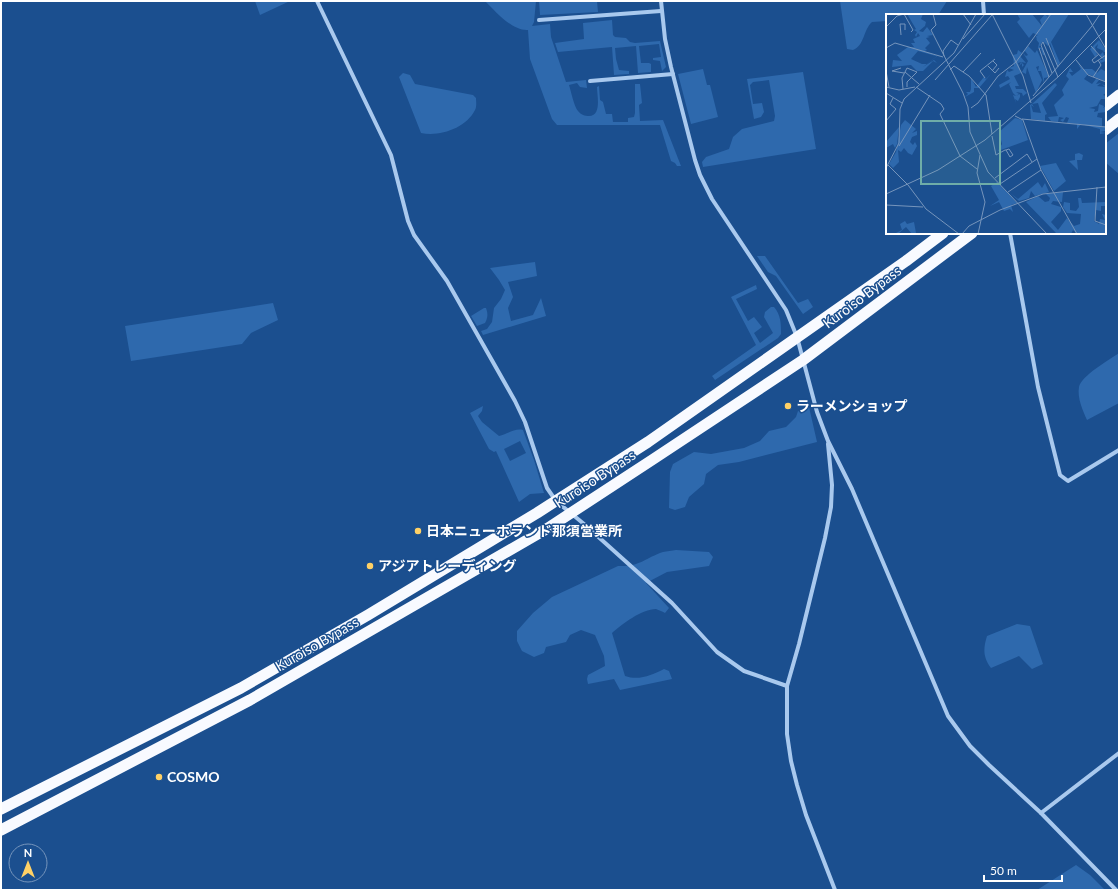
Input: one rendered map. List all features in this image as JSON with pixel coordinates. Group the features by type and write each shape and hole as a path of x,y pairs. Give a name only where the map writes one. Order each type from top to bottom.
{"highway":[{"path":"1106,105 1119,95"},
{"path":"1106,129 1119,119"},
{"name":"Kuroiso Bypass","path":"1,810 241,688 368,615 537,513 648,442 906,261 941,234"},
{"name":"Kuroiso Bypass","path":"1,830 250,700 548,528 803,360 971,234"}],"street":[{"path":"317,1 391,155 408,221 414,235 447,281 515,401 530,435 547,488 556,501 672,603 717,652 744,671 787,686"},
{"path":"660,1 665,39 673,74 700,175 712,199 786,310 797,337 817,412 828,441 852,489 948,716 970,746 1041,813 1116,890 1119,888"},
{"path":"983,1 984,14"},
{"path":"539,20 661,11"},
{"path":"590,81 673,74"},
{"path":"1010,234 1038,387 1060,475 1068,481 1119,450"},
{"path":"828,441 832,485 831,508 801,636 787,686 787,734 790,761 806,815 835,890"},
{"path":"1041,813 1119,753"}],"shaded area":[{"path":"255,1 290,1 260,15"},
{"path":"485,1 536,1 534,22 532,26 550,24 551,37 566,82 586,80 587,88 580,87 577,83 569,85 575,106 582,114 589,116 596,113 598,104 597,87 599,86 600,100 603,102 606,114 612,114 613,122 628,122 628,118 634,117 635,113 635,84 640,84 642,103 639,105 640,121 663,120 681,166 677,166 671,161 660,125 557,125 552,119 530,59 528,30 510,24"},
{"path":"539,1 597,1 598,12 540,15"},
{"path":"840,1 947,1 939,14 886,14 886,21 872,22 869,25 860,45 857,48 853,50 847,49"},
{"path":"612,20 613,35 615,37 626,38 630,42 635,43 660,41 666,67 662,71 660,61 653,60 653,58 661,57 659,44 639,46 641,63 651,64 651,72 638,73 636,46 615,48 619,70 629,71 629,74 614,75 612,47 558,52 555,43 584,39 583,23"},
{"path":"703,69 707,85 710,85 718,117 691,124 678,74"},
{"path":"803,72 816,149 703,167 702,162 706,157 729,149 733,137 742,129 774,121 775,116 769,80 753,82 750,85 753,104 762,103 764,112 761,117 754,119 747,79"},
{"path":"403,73 410,75 415,84 473,95 476,98 475,110 465,122 452,130 436,134 421,133 399,77"},
{"path":"1119,133 1119,174 1106,163 1106,143"},
{"path":"757,256 765,256 798,303 808,299 813,307 803,314 776,276 768,272"},
{"path":"535,262 537,276 508,282 513,297 508,308 511,321 533,315 541,298 546,316 483,335 481,331 487,329 492,322 494,308 501,299 505,290 490,268"},
{"path":"756,285 757,289 736,299 748,321 754,317 762,327 754,333 760,343 773,333 764,317 765,312 771,307 774,307 779,316 781,323 781,334 778,338 715,380 712,376 756,345 731,297"},
{"path":"273,303 278,320 251,333 242,344 131,361 125,326"},
{"path":"486,308 487,312 486,321 485,323 477,326 471,316"},
{"path":"1119,353 1119,403 1087,420 1079,396 1079,387 1085,378 1096,368"},
{"path":"483,406 482,411 478,416 482,422 499,436 514,430 523,430 544,493 530,494 519,502 496,451 494,452 489,449 470,413","holes":["520,441 526,453 510,461 504,449"]},
{"path":"809,407 817,442 739,462 718,465 706,474 704,484 689,497 685,507 675,510 669,508 670,472 673,464 694,452 711,454 744,448 760,441 769,431 786,427 796,417 798,411"},
{"path":"676,550 709,552 713,557 709,566 667,572 646,583 669,608 665,613 656,609 645,611 627,621 612,633 625,676 640,678 664,669 669,671 672,679 620,690 614,679 588,684 588,675 605,666 604,656 595,635 581,630 570,635 566,642 546,647 544,653 534,657 522,651 517,641 517,631 533,613 552,597 618,566 637,564 657,554"},
{"path":"1017,624 1030,626 1043,664 1032,669 1019,656 991,668 984,653 987,636"},
{"path":"1076,865 1090,875 1105,890 1037,890"}],"place":[{"name":"ラーメンショップ","path":"788,406"},
{"name":"日本ニューホランド那須営業所","path":"418,531"},
{"name":"アジアトレーディング","path":"370,566"},
{"name":"COSMO","path":"159,777"}]}
